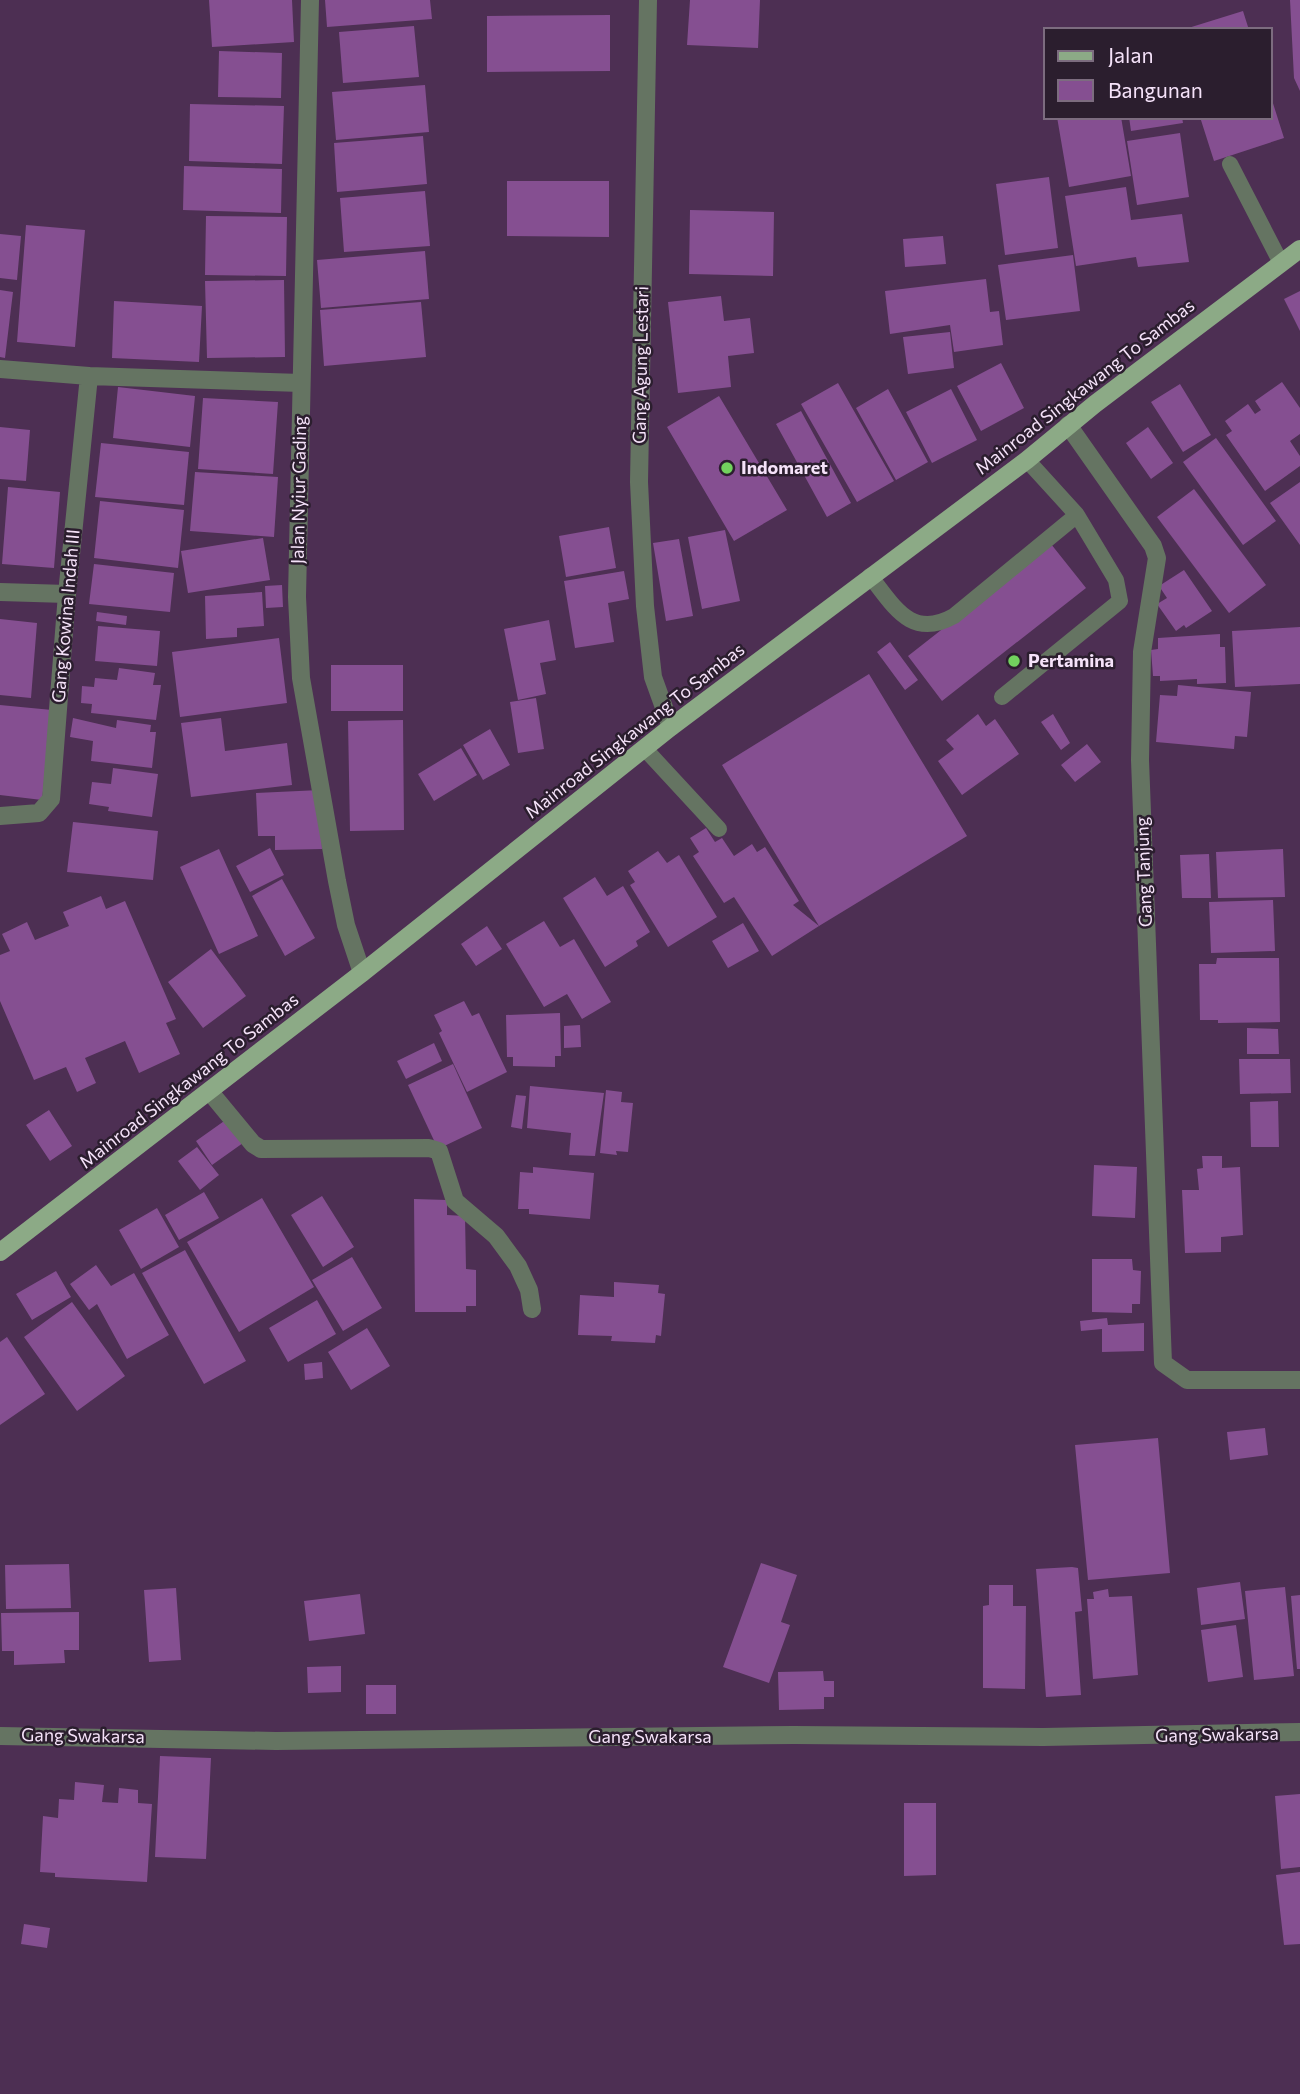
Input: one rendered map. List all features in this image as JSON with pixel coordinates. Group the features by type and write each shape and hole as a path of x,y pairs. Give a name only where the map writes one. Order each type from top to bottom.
{"main road":[{"name":"Mainroad Singkawang To Sambas","path":"0,1252 210,1092 671,727 1027,460 1068,425 1300,249"}],"street":[{"name":"Jalan Nyiur Gading","path":"310,0 296,597 302,678 337,881 362,973"},
{"name":"Gang Agung Lestari","path":"648,0 639,482 653,677 671,727"},
{"path":"0,369 89,376 301,383"},
{"name":"Gang Kowina Indah III","path":"0,816 39,813 51,799 67,594 89,376"},
{"name":"Gang Tanjung","path":"1068,425 1153,546 1157,558 1142,652 1140,760 1163,1363 1187,1380 1300,1380"},
{"path":"0,592 67,594"},
{"path":"210,1092 253,1144 276,1150 429,1148 439,1151 455,1201 496,1236 518,1266 529,1290 532,1308"},
{"name":"Gang Swakarsa","path":"0,1736 289,1741 794,1735 1043,1737 1300,1732"}],"lane":[{"path":"1230,164 1281,263"},
{"path":"1002,697 1120,601 1116,580 1077,515 1027,460"},
{"path":"870,576 899,614 919,624 939,624 954,616 1077,515"},
{"path":"645,749 719,829"}],"building":[{"path":"209,0 292,0 294,42 212,47"},
{"path":"325,0 430,0 432,19 327,27"},
{"path":"690,0 760,0 758,48 687,45"},
{"path":"1290,0 1300,0 1300,91 1294,78"},
{"path":"1243,11 1248,28 1188,28"},
{"path":"610,15 610,71 487,72 487,16"},
{"path":"414,26 419,77 343,83 339,32"},
{"path":"219,51 282,53 281,98 218,97"},
{"path":"425,85 429,132 336,140 332,92"},
{"path":"1272,100 1284,138 1214,161 1201,119 1272,119"},
{"path":"190,104 284,106 282,164 189,161"},
{"path":"1057,119 1121,119 1131,176 1069,187"},
{"path":"1129,119 1182,119 1183,123 1131,131"},
{"path":"1180,133 1189,197 1137,205 1127,141"},
{"path":"423,136 427,184 337,192 334,143"},
{"path":"184,166 282,169 281,213 183,210"},
{"path":"1049,177 1058,248 1005,255 996,184"},
{"path":"507,181 609,181 609,237 507,236"},
{"path":"1126,187 1131,220 1182,214 1189,262 1138,267 1136,257 1076,266 1065,196"},
{"path":"425,191 430,246 344,252 340,198"},
{"path":"690,210 774,212 773,276 689,274"},
{"path":"206,216 287,217 286,276 205,275"},
{"path":"26,225 85,230 75,347 17,342"},
{"path":"0,234 21,236 17,280 0,278"},
{"path":"943,236 946,264 905,267 903,239"},
{"path":"425,251 429,299 321,308 317,260"},
{"path":"1073,255 1080,311 1006,320 998,265"},
{"path":"986,279 990,312 999,311 1003,345 954,352 950,325 890,334 885,291"},
{"path":"284,280 285,357 207,358 205,281"},
{"path":"0,290 13,292 5,358 0,357"},
{"path":"1300,291 1300,331 1284,299"},
{"path":"721,296 724,321 750,318 754,353 728,356 731,387 678,393 668,302"},
{"path":"114,301 202,306 199,362 112,358"},
{"path":"421,302 426,357 324,366 320,310"},
{"path":"950,332 954,368 908,374 903,337"},
{"path":"1001,363 1024,408 981,431 957,386"},
{"path":"1282,382 1300,408 1300,434 1290,441 1300,456 1300,466 1265,491 1226,435 1232,431 1225,421 1248,404 1255,414 1261,410 1255,401"},
{"path":"838,383 894,481 857,502 801,404"},
{"path":"1180,384 1211,435 1183,452 1151,402"},
{"path":"118,387 195,396 190,447 113,438"},
{"path":"888,389 928,462 896,480 856,408"},
{"path":"951,389 977,440 932,463 906,412"},
{"name":"Indomaret","path":"719,396 787,510 734,541 667,427"},
{"path":"203,398 278,402 273,474 198,469"},
{"path":"801,411 851,503 827,517 776,424"},
{"path":"0,427 30,430 26,481 0,479"},
{"path":"1148,427 1173,463 1151,479 1126,443"},
{"path":"1216,438 1276,521 1243,545 1183,462"},
{"path":"101,443 189,452 184,505 95,497"},
{"path":"195,472 278,477 274,537 190,531"},
{"path":"1300,482 1300,545 1270,503"},
{"path":"8,487 60,492 54,568 2,564"},
{"path":"1194,489 1266,585 1229,613 1157,517"},
{"path":"100,501 184,510 178,568 94,558"},
{"path":"609,527 616,568 566,577 559,536"},
{"path":"725,530 740,601 702,609 688,537"},
{"path":"263,538 270,580 188,593 181,551"},
{"path":"679,539 693,616 666,621 653,543"},
{"path":"1051,544 1086,588 942,701 908,656"},
{"path":"94,564 174,573 170,612 89,604"},
{"path":"1184,570 1212,611 1186,628 1184,625 1176,631 1157,604 1167,598 1159,586"},
{"path":"624,571 629,599 608,603 614,642 575,648 564,581"},
{"path":"282,585 283,607 266,608 265,586"},
{"path":"262,592 264,626 237,628 237,637 206,639 205,596"},
{"path":"97,612 127,616 126,625 96,621"},
{"path":"0,619 37,623 31,698 0,695"},
{"path":"549,620 556,660 540,663 546,694 518,700 504,629"},
{"path":"98,626 160,631 157,666 95,661"},
{"path":"1300,627 1300,684 1235,687 1232,631"},
{"path":"1220,634 1220,647 1225,647 1226,683 1197,684 1197,679 1160,681 1160,676 1153,676 1151,650 1158,649 1158,638"},
{"path":"279,638 287,703 180,717 172,652"},
{"path":"890,642 918,680 905,690 877,652"},
{"path":"331,665 403,665 403,711 331,711"},
{"path":"119,668 155,673 153,685 161,685 156,720 91,713 92,704 81,703 82,686 94,687 95,678 117,680"},
{"path":"869,674 967,836 819,926 722,765"},
{"path":"1178,685 1251,692 1247,737 1235,736 1234,749 1156,742 1160,695 1177,696"},
{"path":"536,698 544,749 518,753 510,702"},
{"path":"0,705 52,710 42,800 0,795"},
{"path":"978,714 986,726 995,719 1019,754 962,795 938,761 954,749 946,740"},
{"path":"1053,714 1070,743 1061,750 1041,722"},
{"path":"73,718 116,728 117,720 151,725 150,732 156,732 152,768 91,761 93,741 70,737"},
{"path":"221,718 225,751 287,743 292,785 191,797 181,723"},
{"path":"403,720 404,830 350,831 348,721"},
{"path":"490,729 510,765 483,780 463,745"},
{"path":"1087,744 1101,762 1075,782 1061,765"},
{"path":"461,748 477,775 434,801 418,774"},
{"path":"113,768 158,774 152,817 108,811 109,807 89,804 92,782 111,784"},
{"path":"320,790 322,849 275,850 275,836 258,836 256,793"},
{"path":"73,822 158,831 153,880 67,872"},
{"path":"706,828 715,842 722,838 734,856 752,844 757,852 765,847 799,901 793,905 819,926 772,956 734,897 724,903 693,856 699,852 690,838"},
{"path":"270,848 284,875 250,892 236,866"},
{"path":"219,849 258,936 219,954 180,867"},
{"path":"1283,849 1285,897 1218,898 1216,852"},
{"path":"658,851 667,863 679,855 717,917 668,947 630,885 635,882 628,871"},
{"path":"1209,854 1211,898 1182,898 1180,855"},
{"path":"595,877 607,896 623,886 650,932 636,941 638,946 605,967 563,898"},
{"path":"282,879 315,938 285,956 252,896"},
{"path":"101,896 106,909 125,901 176,1019 166,1023 180,1054 139,1073 125,1041 85,1058 96,1083 77,1092 66,1067 34,1080 0,1001 0,955 10,951 2,934 27,922 35,940 69,926 63,912"},
{"path":"1273,900 1275,951 1211,953 1209,902"},
{"path":"544,921 560,947 574,939 611,1002 582,1019 567,994 544,1007 506,944"},
{"path":"743,923 759,951 728,968 712,941"},
{"path":"487,926 502,949 476,966 461,944"},
{"path":"211,949 246,996 203,1028 168,982"},
{"path":"1217,958 1279,958 1280,1022 1218,1023 1218,1020 1200,1020 1199,964 1216,964"},
{"path":"464,1001 472,1016 479,1013 507,1072 467,1092 439,1033 442,1031 434,1015"},
{"path":"560,1013 561,1056 555,1056 555,1067 513,1066 513,1057 507,1057 506,1015"},
{"path":"580,1025 581,1047 564,1048 564,1026"},
{"path":"1247,1028 1278,1029 1279,1054 1247,1054"},
{"path":"434,1043 442,1061 406,1079 397,1061"},
{"path":"1239,1059 1290,1059 1291,1093 1240,1094"},
{"path":"453,1064 482,1128 438,1149 408,1085"},
{"path":"530,1086 604,1093 595,1156 569,1155 571,1133 527,1128"},
{"path":"606,1090 622,1092 621,1102 633,1103 628,1152 616,1151 617,1155 600,1153"},
{"path":"516,1095 526,1096 522,1129 511,1127"},
{"path":"1278,1101 1279,1147 1251,1147 1250,1102"},
{"path":"49,1110 72,1146 50,1161 26,1125"},
{"path":"227,1119 243,1143 212,1165 196,1141"},
{"path":"197,1147 219,1175 200,1190 178,1161"},
{"path":"1202,1156 1222,1156 1222,1168 1240,1167 1243,1235 1221,1237 1221,1252 1185,1253 1182,1190 1199,1190 1197,1169 1203,1168"},
{"path":"1094,1165 1137,1167 1135,1218 1092,1216"},
{"path":"533,1167 594,1173 590,1219 529,1214 529,1209 518,1209 520,1172 533,1173"},
{"path":"204,1192 219,1218 179,1240 165,1215"},
{"path":"322,1196 354,1247 323,1267 291,1215"},
{"path":"262,1198 314,1287 239,1332 187,1242"},
{"path":"414,1199 447,1200 447,1215 465,1216 466,1269 476,1270 476,1306 466,1306 466,1312 415,1312"},
{"path":"157,1208 179,1247 141,1269 119,1230"},
{"path":"185,1250 246,1361 204,1384 142,1273"},
{"path":"352,1257 382,1308 343,1331 312,1280"},
{"path":"1092,1259 1132,1259 1133,1270 1141,1271 1140,1304 1132,1304 1132,1313 1092,1312"},
{"path":"96,1265 111,1286 134,1273 169,1335 127,1359 97,1304 89,1310 70,1284"},
{"path":"56,1271 71,1297 32,1320 16,1294"},
{"path":"614,1282 659,1285 658,1293 665,1294 661,1336 656,1335 655,1343 611,1341 612,1336 578,1335 580,1295 614,1297"},
{"path":"317,1300 336,1334 288,1362 269,1328"},
{"path":"72,1302 125,1376 77,1411 24,1337"},
{"path":"1107,1318 1108,1325 1144,1323 1144,1351 1102,1352 1102,1329 1081,1331 1080,1321"},
{"path":"367,1328 390,1366 351,1390 328,1352"},
{"path":"7,1337 45,1394 0,1425 0,1342"},
{"path":"322,1362 323,1378 305,1380 304,1364"},
{"path":"1265,1428 1268,1455 1230,1460 1227,1432"},
{"path":"1158,1438 1170,1573 1088,1580 1075,1445"},
{"path":"761,1563 797,1575 781,1622 790,1625 769,1683 723,1667"},
{"path":"69,1564 71,1608 6,1609 5,1565"},
{"path":"1078,1568 1082,1611 1075,1612 1081,1695 1046,1697 1036,1569"},
{"path":"1240,1582 1245,1619 1201,1625 1197,1588"},
{"path":"989,1585 1013,1585 1013,1606 1026,1606 1025,1689 983,1688 983,1606 989,1605"},
{"path":"1285,1587 1294,1676 1254,1680 1245,1591"},
{"path":"176,1588 181,1660 149,1662 144,1590"},
{"path":"1108,1589 1109,1597 1132,1596 1138,1675 1093,1679 1087,1599 1094,1599 1093,1592"},
{"path":"360,1594 365,1634 309,1641 304,1601"},
{"path":"1300,1595 1300,1669 1297,1669 1291,1596"},
{"path":"79,1612 79,1650 64,1650 65,1663 14,1665 14,1651 2,1651 1,1613"},
{"path":"1236,1625 1243,1677 1208,1682 1201,1630"},
{"path":"341,1666 341,1692 308,1693 307,1667"},
{"path":"823,1671 824,1681 834,1681 834,1697 824,1697 824,1709 779,1710 778,1672"},
{"path":"366,1685 396,1685 396,1714 366,1714"},
{"path":"160,1756 211,1758 206,1859 155,1857"},
{"path":"75,1782 104,1785 102,1802 118,1803 119,1788 138,1790 138,1803 152,1804 147,1882 55,1877 55,1873 40,1872 43,1816 58,1818 59,1799 74,1800"},
{"path":"1300,1794 1300,1867 1281,1869 1275,1796"},
{"path":"904,1803 936,1803 936,1875 904,1876"},
{"path":"1300,1872 1300,1944 1284,1945 1276,1875"},
{"path":"24,1924 50,1928 47,1948 21,1944"}],"place":[{"name":"Indomaret","path":"727,468"},
{"name":"Pertamina","path":"1014,661"}]}
